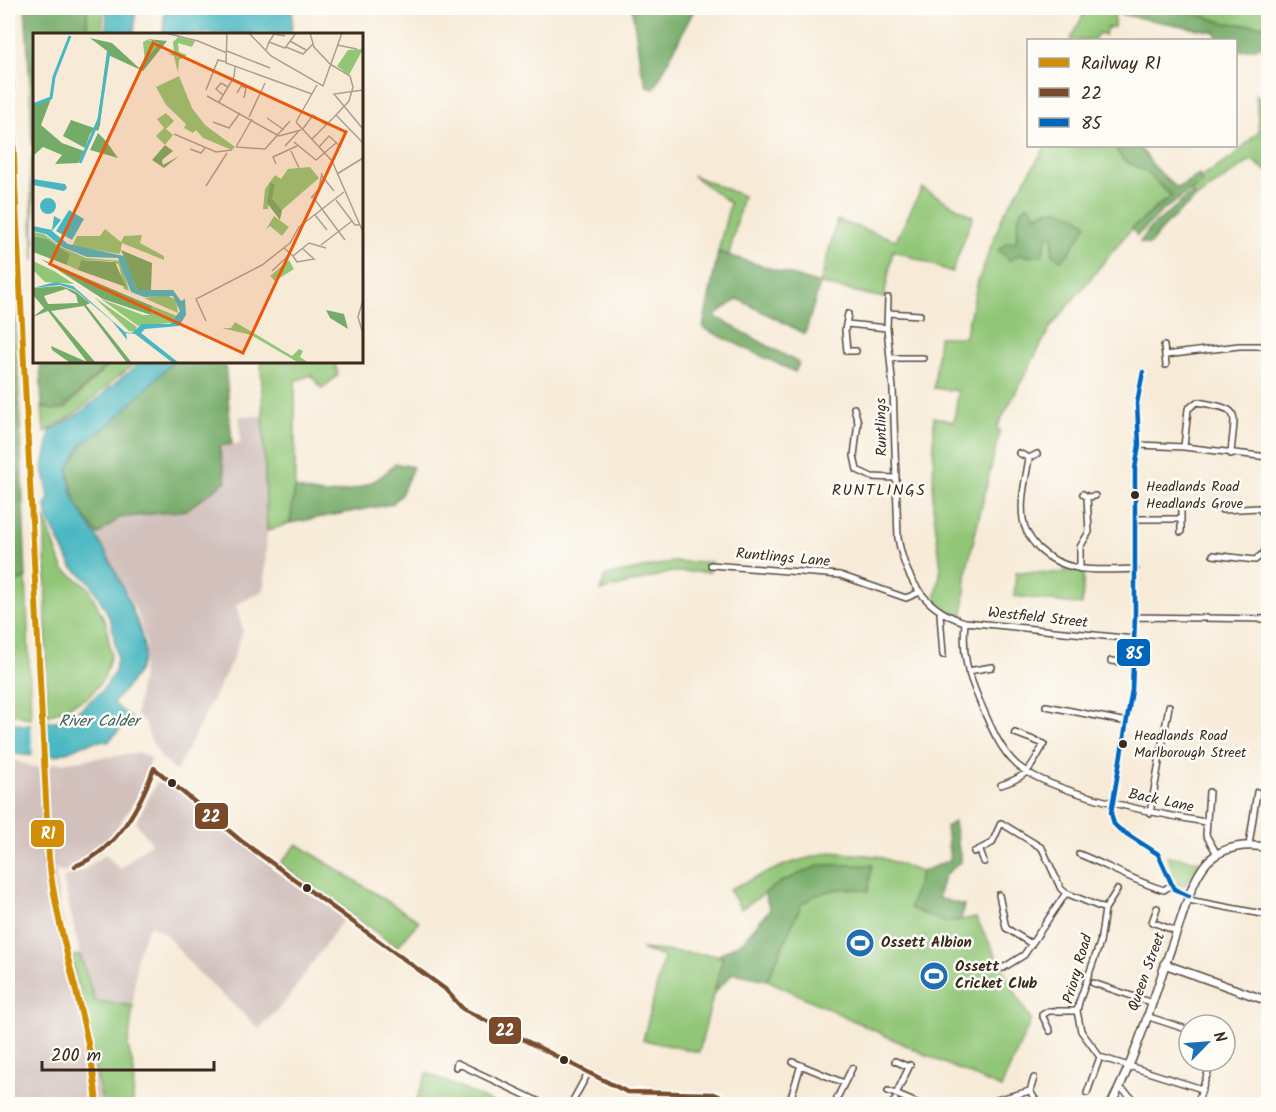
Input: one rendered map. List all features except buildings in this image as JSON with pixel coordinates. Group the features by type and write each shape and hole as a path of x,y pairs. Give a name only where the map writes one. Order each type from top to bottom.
{"street":[{"name":"Runtlings","path":"888,298 887,328 893,389 895,478 902,557 920,592 940,614"},
{"path":"888,313 920,315"},
{"path":"843,358 848,351 845,330 848,314"},
{"path":"847,324 887,328"},
{"path":"1164,346 1166,365"},
{"path":"1165,355 1239,346 1269,346"},
{"path":"848,351 856,351"},
{"path":"890,358 923,358"},
{"path":"1143,372 1137,403 1139,445 1135,470 1136,569 1133,663 1127,722 1112,802 1114,824 1158,854 1171,885 1188,898 1269,915"},
{"path":"1184,447 1188,409 1197,402 1227,407 1232,411 1234,418 1231,454"},
{"path":"854,408 858,427 854,456 857,470 872,477 895,478"},
{"path":"1139,445 1184,447 1269,457"},
{"path":"1019,453 1029,458"},
{"path":"1029,458 1037,454"},
{"path":"1029,458 1023,500 1023,520 1031,540 1056,561 1080,569 1136,569"},
{"path":"1080,569 1080,547 1089,532 1085,496 1095,496"},
{"path":"1023,500 1032,500"},
{"path":"1222,510 1230,506 1259,508 1269,520"},
{"path":"1181,507 1181,532"},
{"path":"1136,519 1181,519"},
{"path":"1213,555 1227,560 1255,560 1264,553 1269,543"},
{"name":"Runtlings Lane","path":"711,566 840,575 906,598 920,592"},
{"path":"940,614 943,655"},
{"name":"Westfield Street","path":"940,614 965,622 1134,639"},
{"path":"1135,617 1269,619"},
{"path":"965,622 963,655 968,671 1000,742 1013,760 1029,772"},
{"path":"1110,661 1133,663"},
{"path":"968,671 992,667"},
{"path":"1046,706 1127,722"},
{"path":"1150,813 1169,706"},
{"path":"1001,785 1021,779 1029,772 1044,744 1015,733"},
{"path":"75,867 94,859 104,851 134,813 154,768 240,840 445,989 463,1009 627,1092 714,1094 738,1104"},
{"name":"Back Lane","path":"1029,772 1150,813 1205,822"},
{"path":"1209,792 1205,822 1206,835 1217,854 1249,845 1269,848"},
{"path":"1249,845 1257,792"},
{"path":"984,862 977,851 992,843 1001,823 1042,848 1061,889 1105,909"},
{"path":"1079,854 1123,872 1144,885 1164,890 1171,885"},
{"name":"Queen Street","path":"1111,1104 1130,1066 1150,1002 1188,898 1200,872 1217,854"},
{"name":"Priory Road","path":"1100,1057 1081,1031 1077,1011 1100,943 1105,909 1117,890"},
{"path":"1003,968 1024,955 1066,893"},
{"path":"999,895 1004,906 1006,928 1030,943"},
{"path":"1157,908 1152,922 1176,931"},
{"path":"1164,964 1267,1000 1269,988"},
{"path":"1094,983 1150,1002"},
{"path":"1050,1031 1042,1016 1049,1011 1077,1011"},
{"path":"1146,1016 1177,1026"},
{"path":"1087,1093 1100,1057 1202,1089"},
{"path":"895,1061 909,1066 895,1099"},
{"path":"793,1062 844,1083"},
{"path":"456,1067 457,1063 544,1104"},
{"path":"789,1104 801,1065"},
{"path":"837,1098 852,1068"},
{"path":"571,1104 588,1073"},
{"path":"1197,1104 1208,1073"},
{"path":"981,1104 1017,1097 1030,1091 1034,1078"},
{"path":"1120,1088 1140,1104"},
{"path":"888,1091 895,1099 919,1104"},
{"path":"1030,1091 1038,1104"},
{"path":"1012,1104 1017,1097"}],"shaded area":[{"path":"240,416 264,416 267,531 264,590 236,605 243,631 231,663 176,772 161,757 151,741 145,723 136,715 146,644 138,615 98,535 119,518 186,510 218,446 240,444"},
{"path":"139,753 151,758 139,795 104,847 94,857 78,861 77,867 62,872 55,869 60,905 103,1104 8,1104 8,758 33,767 49,767 50,764"},
{"path":"166,781 345,917 285,1002 259,1029 196,970 165,934 151,925 146,931 137,956 133,1006 95,1001 80,955 63,878 83,870 105,854 120,869 151,843 136,822 157,782"}],"green space":[{"path":"25,8 87,8 87,33 33,33 33,81 30,81"},
{"path":"87,8 104,8 102,33 87,33"},
{"path":"632,8 695,8 654,89 647,86 641,69"},
{"path":"1087,8 1115,8 1114,27 1107,28 1105,35 1099,33 1095,39 1071,39"},
{"path":"1121,8 1175,8 1226,23 1268,26 1268,45 1237,52 1237,39 1218,39 1215,32 1118,14"},
{"path":"1175,8 1268,8 1268,26 1226,23"},
{"path":"30,81 33,81 32,146"},
{"path":"1256,93 1268,114 1268,172 1252,160 1196,198 1187,186 1232,158 1259,131"},
{"path":"8,128 26,578 8,585"},
{"path":"1045,147 1115,147 1123,160 1146,172 1172,197 1158,205 1125,236 1050,328 996,429 1000,430 967,568 963,616 943,609 935,601 941,568 933,506 934,417 954,422 958,391 934,388 939,337 965,337 978,281 1003,215","holes":["1028,205 1033,215 1037,216 1048,209 1081,233 1068,254 1061,260 1051,246 1054,236 1050,235 1032,257 998,250 1008,242 1015,243"]},
{"path":"1115,147 1137,147 1177,188 1199,175 1202,183 1162,211 1137,236 1132,228 1172,196 1146,172 1123,160"},
{"path":"33,151 33,238 30,170"},
{"path":"692,175 743,196 729,255 718,252 730,203"},
{"path":"922,188 973,216 952,272 893,250 884,298 820,284 837,220 896,240"},
{"path":"1192,193 1196,198 1165,225 1149,245 1140,242 1150,228"},
{"path":"1029,205 1037,216 1050,210 1063,211 1076,216 1087,225 1068,254 1061,260 1052,254 1054,236 1051,235 1047,238 1042,256 1019,255 1010,260 998,250 1008,242 1015,243 1020,212"},
{"path":"718,252 820,284 805,334 738,299 714,316 799,363 795,372 703,328"},
{"path":"40,363 109,363 63,408 54,410 42,407"},
{"path":"110,363 135,363 76,413 44,433 42,407 65,409"},
{"path":"172,363 225,363 232,444 219,446 226,481 186,510 119,518 98,535 76,504 68,469 82,444 109,425"},
{"path":"261,363 335,363 338,375 322,389 311,375 295,381 295,488 290,523 267,531"},
{"path":"395,463 413,467 401,495 392,504 290,523 295,488 324,494 347,491 374,481"},
{"path":"45,518 63,569 88,587 106,623 111,655 104,678 89,697 47,716"},
{"path":"672,562 711,562 710,572 672,572 600,591 605,576"},
{"path":"1066,566 1084,570 1082,605 1014,596 1016,572 1065,573"},
{"path":"26,578 31,719 8,712 8,585"},
{"path":"954,822 961,861 944,876 938,898 964,905 961,920 944,922 910,908 921,872 950,860 946,827"},
{"path":"297,844 419,921 397,947 280,864"},
{"path":"830,852 877,856 921,872 910,908 944,922 976,918 1031,1020 1001,1088 767,980 802,904 817,895 834,890 868,891 872,865 783,881 741,909 729,889 787,864"},
{"path":"1167,856 1200,861 1185,885 1178,885"},
{"path":"820,865 872,865 868,891 834,890 809,899 802,904 767,980 733,973 714,993 723,957 717,956 743,941 770,909 764,893 783,881"},
{"path":"641,949 723,956 699,1052 643,1040 664,957"},
{"path":"80,955 95,1001 133,1006 128,1046 134,1071 133,1104 103,1104 71,956"},
{"path":"427,1073 496,1104 415,1104"}],"water":[{"path":"107,8 136,8 134,33 106,33"},
{"path":"165,8 293,8 291,33 163,33"},
{"name":"River Calder","path":"140,363 172,363 109,425 82,444 68,469 75,500 98,538 132,609 143,642 143,660 132,680 113,703 131,718 108,742 96,741 56,756 17,754 8,750 8,719 16,724 24,725 62,720 78,711 102,691 115,672 117,657 112,624 90,582 72,567 48,519 46,507 49,497 43,468 50,431 79,414"}],"pier":[{"path":"46,718 48,757 33,760 31,721"}],"rail line":[{"name":"R1","path":"9,8 15,185 49,859 59,921 88,1043 97,1104"}],"transit line":[{"name":"85","path":"1143,372 1137,403 1139,445 1135,469 1135,617 1132,690 1111,813 1114,824 1119,829 1158,854 1174,889 1189,896"},
{"name":"22","path":"75,866 103,850 124,827 141,798 154,768 240,840 445,989 463,1009 627,1092 714,1094 738,1104"}],"place":[{"name":"Headlands Road Headlands Grove","path":"1135,495"},
{"name":"Headlands Road Marlborough Street","path":"1123,744"},
{"name":"Ossett Albion","path":"860,943"},
{"name":"Ossett Cricket Club","path":"934,976"}],"district":[{"name":"RUNTLINGS","path":"879,490"}]}
